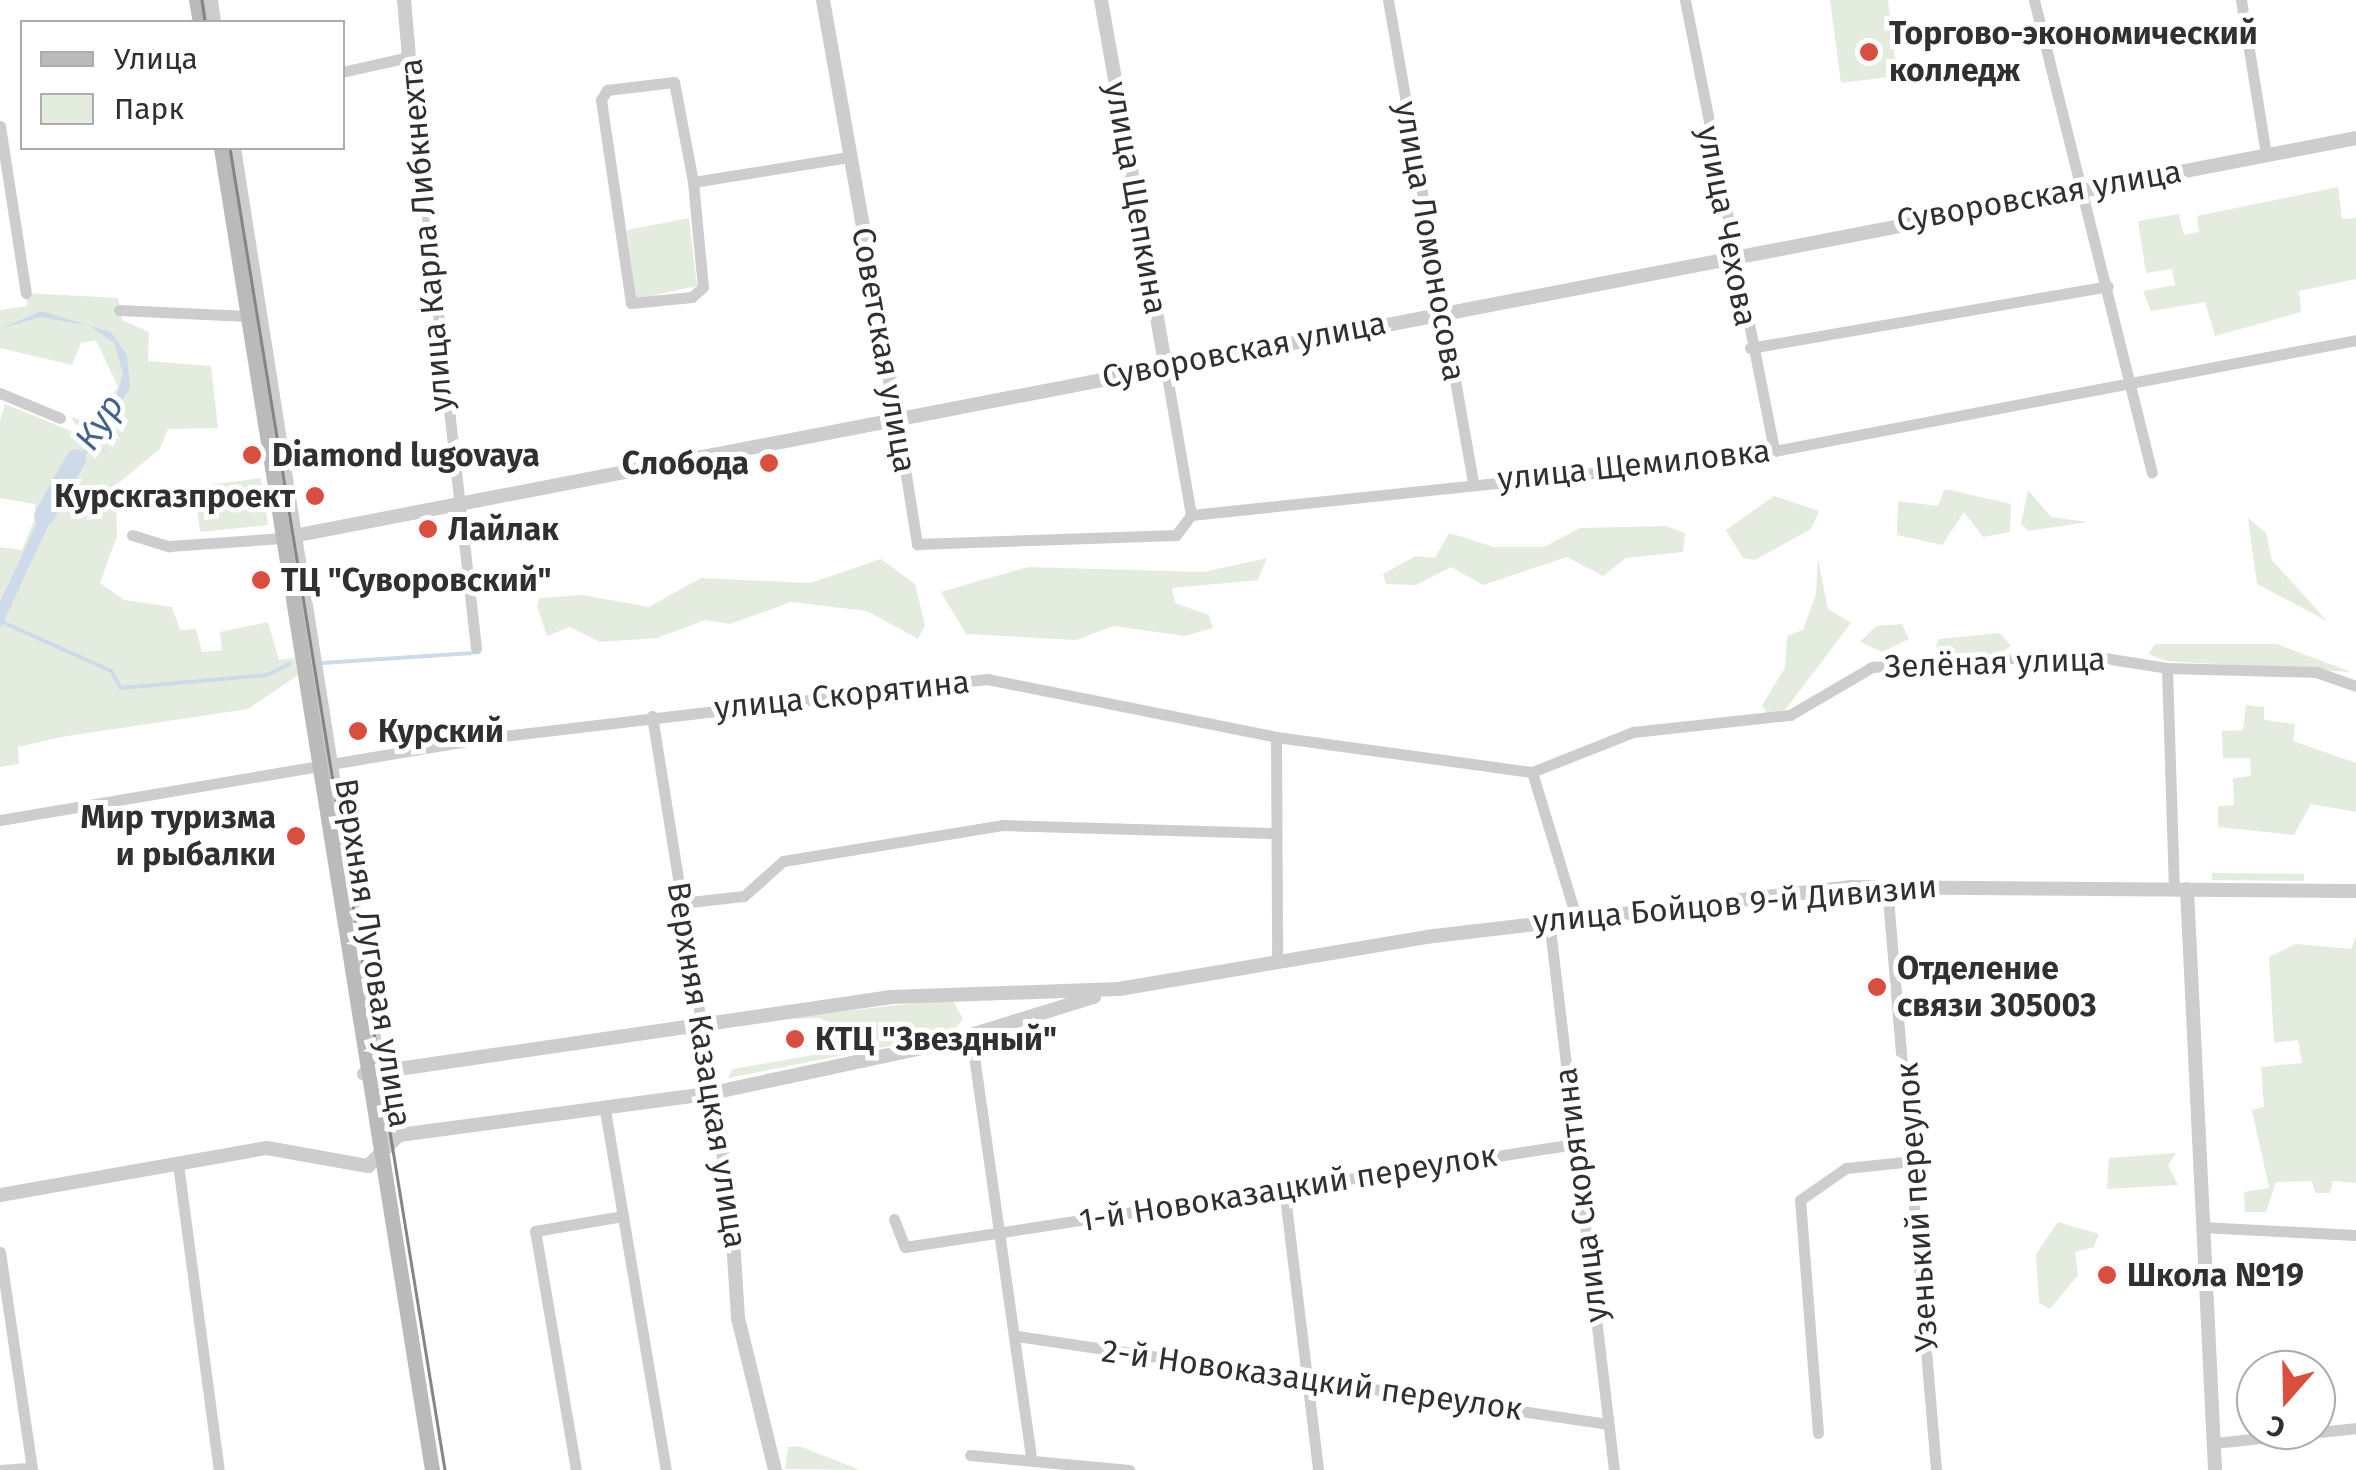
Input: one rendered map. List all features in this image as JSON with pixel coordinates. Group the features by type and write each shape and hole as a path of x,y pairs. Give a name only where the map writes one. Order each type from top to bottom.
{"main road":[{"name":"Верхняя Луговая улица","path":"220,150 377,1159 432,1470"}],"street":[{"name":"улица Карла Либкнехта","path":"404,0 456,507 476,648"},
{"name":"Советская улица","path":"823,0 916,544"},
{"name":"улица Щепкина","path":"1101,0 1191,514"},
{"name":"улица Ломоносова","path":"1388,0 1473,482"},
{"name":"улица Чехова","path":"1684,0 1731,254 1774,451"},
{"path":"2034,0 2152,473"},
{"path":"2241,0 2266,155"},
{"path":"345,71 409,58"},
{"path":"674,82 693,182 703,287 631,303 602,94 674,82"},
{"path":"0,126 26,293"},
{"name":"Суворовская улица","path":"132,535 169,546 300,535 1731,254 2356,138"},
{"name":"Верхняя Луговая улица","path":"234,150 300,535 392,1120 390,1140"},
{"path":"693,182 849,157"},
{"path":"1750,348 2108,286"},
{"path":"118,310 248,316"},
{"name":"улица Щемиловка","path":"916,544 1176,535 1191,514 1774,451 2131,386 2356,340"},
{"path":"0,393 60,418"},
{"name":"Зелёная улица","path":"1532,772 1632,732 1790,715 1872,667 2079,654 2167,668 2292,670 2356,686"},
{"path":"2167,668 2216,1470"},
{"name":"улица Скорятина","path":"0,820 652,716 987,679 1276,736 1532,772"},
{"name":"Верхняя Казацкая улица","path":"652,716 712,1093 738,1318 774,1470"},
{"path":"1276,736 1272,833 1277,963"},
{"path":"1532,772 1576,917"},
{"path":"681,903 744,896 782,860 1002,825 1272,833"},
{"name":"улица Бойцов 9-й Дивизии","path":"365,1079 384,1072 890,996 1118,989 1549,920 1887,886 2356,891"},
{"name":"Узенький переулок","path":"1887,886 1914,1161 1936,1470"},
{"name":"улица Скорятина","path":"1549,920 1614,1470"},
{"name":"улица Бойцов 9-й Дивизии","path":"390,1140 437,1130 712,1093 971,1035 1118,989"},
{"path":"971,1035 1031,1454"},
{"path":"365,1079 392,1120 437,1130"},
{"path":"604,1110 666,1470"},
{"path":"0,1195 280,1148 361,1166 377,1159 390,1140"},
{"name":"1-й Новоказацкий переулок","path":"894,1218 905,1247 1575,1144"},
{"path":"1818,1433 1800,1200 1846,1168 1914,1161"},
{"path":"178,1164 219,1470"},
{"path":"1284,1188 1318,1470"},
{"path":"576,1470 535,1231 622,1216"},
{"path":"2202,1227 2356,1235"},
{"path":"0,1252 32,1469 0,1470"},
{"name":"2-й Новоказацкий переулок","path":"1017,1336 1608,1424"},
{"path":"2214,1443 2356,1428"},
{"path":"970,1455 1031,1454 1129,1470"}],"green space":[{"path":"1830,0 1888,0 1897,76 1841,83"},
{"path":"2338,187 2342,219 2356,218 2356,279 2299,291 2301,312 2215,336 2205,302 2151,311 2143,291 2175,285 2172,269 2146,273 2138,221 2179,214 2184,235 2199,232 2197,216"},
{"path":"689,218 697,286 636,299 627,230"},
{"path":"26,293 118,298 122,320 149,332 148,361 211,366 218,428 168,429 160,449 116,485 117,536 100,583 124,600 172,607 180,630 196,629 202,652 222,650 220,632 268,622 279,660 295,658 298,675 248,709 18,747 19,764 0,767 0,547 22,550 36,516 35,504 0,498 0,421 5,404 81,435 71,417 91,423 118,387 96,340 81,343 72,365 0,348 0,310 27,306"},
{"path":"261,478 268,525 200,532 194,487"},
{"path":"1945,489 2011,504 2010,532 1983,537 1964,512 1942,545 1897,535 1898,501 1938,506"},
{"path":"2028,490 2051,517 2088,522 2029,531 2021,524"},
{"path":"1774,496 1819,511 1811,529 1755,560 1743,558 1726,530"},
{"path":"2248,518 2266,533 2272,560 2327,621 2257,584"},
{"path":"1666,526 1685,533 1683,552 1626,558 1603,576 1567,557 1483,585 1451,567 1416,585 1386,584 1383,574 1416,556 1435,558 1449,533 1494,547 1544,547 1580,528"},
{"path":"1267,558 1258,580 1172,588 1175,603 1209,615 1213,628 1185,636 1113,626 1076,640 966,634 941,592 1028,567 1204,572"},
{"path":"881,559 915,584 925,625 918,639 867,611 791,602 730,624 705,620 657,638 600,642 570,627 547,636 537,606 539,598 582,595 649,607 701,578 810,583"},
{"path":"1818,559 1828,609 1851,623 1785,710 1768,715 1762,705 1785,668 1787,636 1803,630 1816,594"},
{"path":"1902,624 1909,639 1882,652 1860,642 1876,626"},
{"path":"2000,633 2011,646 2001,653 1950,658 1936,647 1939,639"},
{"path":"2155,644 2277,644 2351,672 2166,661 2148,654"},
{"path":"2246,705 2264,707 2264,720 2295,724 2293,741 2356,763 2356,812 2311,804 2294,835 2218,827 2218,806 2234,805 2233,778 2251,776 2250,758 2223,758 2222,731 2243,730"},
{"path":"2212,873 2304,874 2304,881 2212,880"},
{"path":"2356,936 2356,1183 2333,1181 2330,1193 2315,1193 2312,1181 2276,1182 2266,1212 2245,1212 2244,1192 2269,1188 2252,1110 2264,1107 2261,1067 2302,1063 2298,1040 2274,1043 2269,957 2295,944 2351,949"},
{"path":"952,999 963,1019 951,1034 728,1078 733,1069 824,1053 833,1041 830,1023 819,1018 766,1020"},
{"path":"2176,1153 2168,1165 2178,1185 2107,1189 2109,1158"},
{"path":"2058,1222 2099,1234 2094,1247 2075,1252 2078,1275 2050,1309 2039,1303 2036,1254"},
{"path":"799,1446 860,1470 785,1469 788,1447"}],"water":[{"path":"41,311 111,332 127,355 130,387 104,430 102,448 113,457 95,445 77,464 0,629 0,602 43,510 115,402 123,374 114,343 90,326 40,317 0,329"}],"waterway":[{"name":"Кур","path":"44,516 76,459"},
{"path":"0,621 111,671 121,688 267,675 290,664"},
{"path":"322,663 473,653"}],"tram line":[{"path":"202,0 205,20"},
{"path":"230,150 445,1470"}],"place":[{"name":"Торгово-экономический колледж","path":"1869,52"},
{"name":"Diamond lugovaya","path":"252,455"},
{"name":"Слобода","path":"769,463"},
{"name":"Курскгазпроект","path":"315,496"},
{"name":"Лайлак","path":"428,529"},
{"name":"ТЦ \"Суворовский\"","path":"261,580"},
{"name":"Курский","path":"358,731"},
{"name":"Мир туризма и рыбалки","path":"296,836"},
{"name":"Отделение связи 305003","path":"1877,987"},
{"name":"КТЦ \"Звездный\"","path":"795,1039"},
{"name":"Школа №19","path":"2107,1275"}]}
